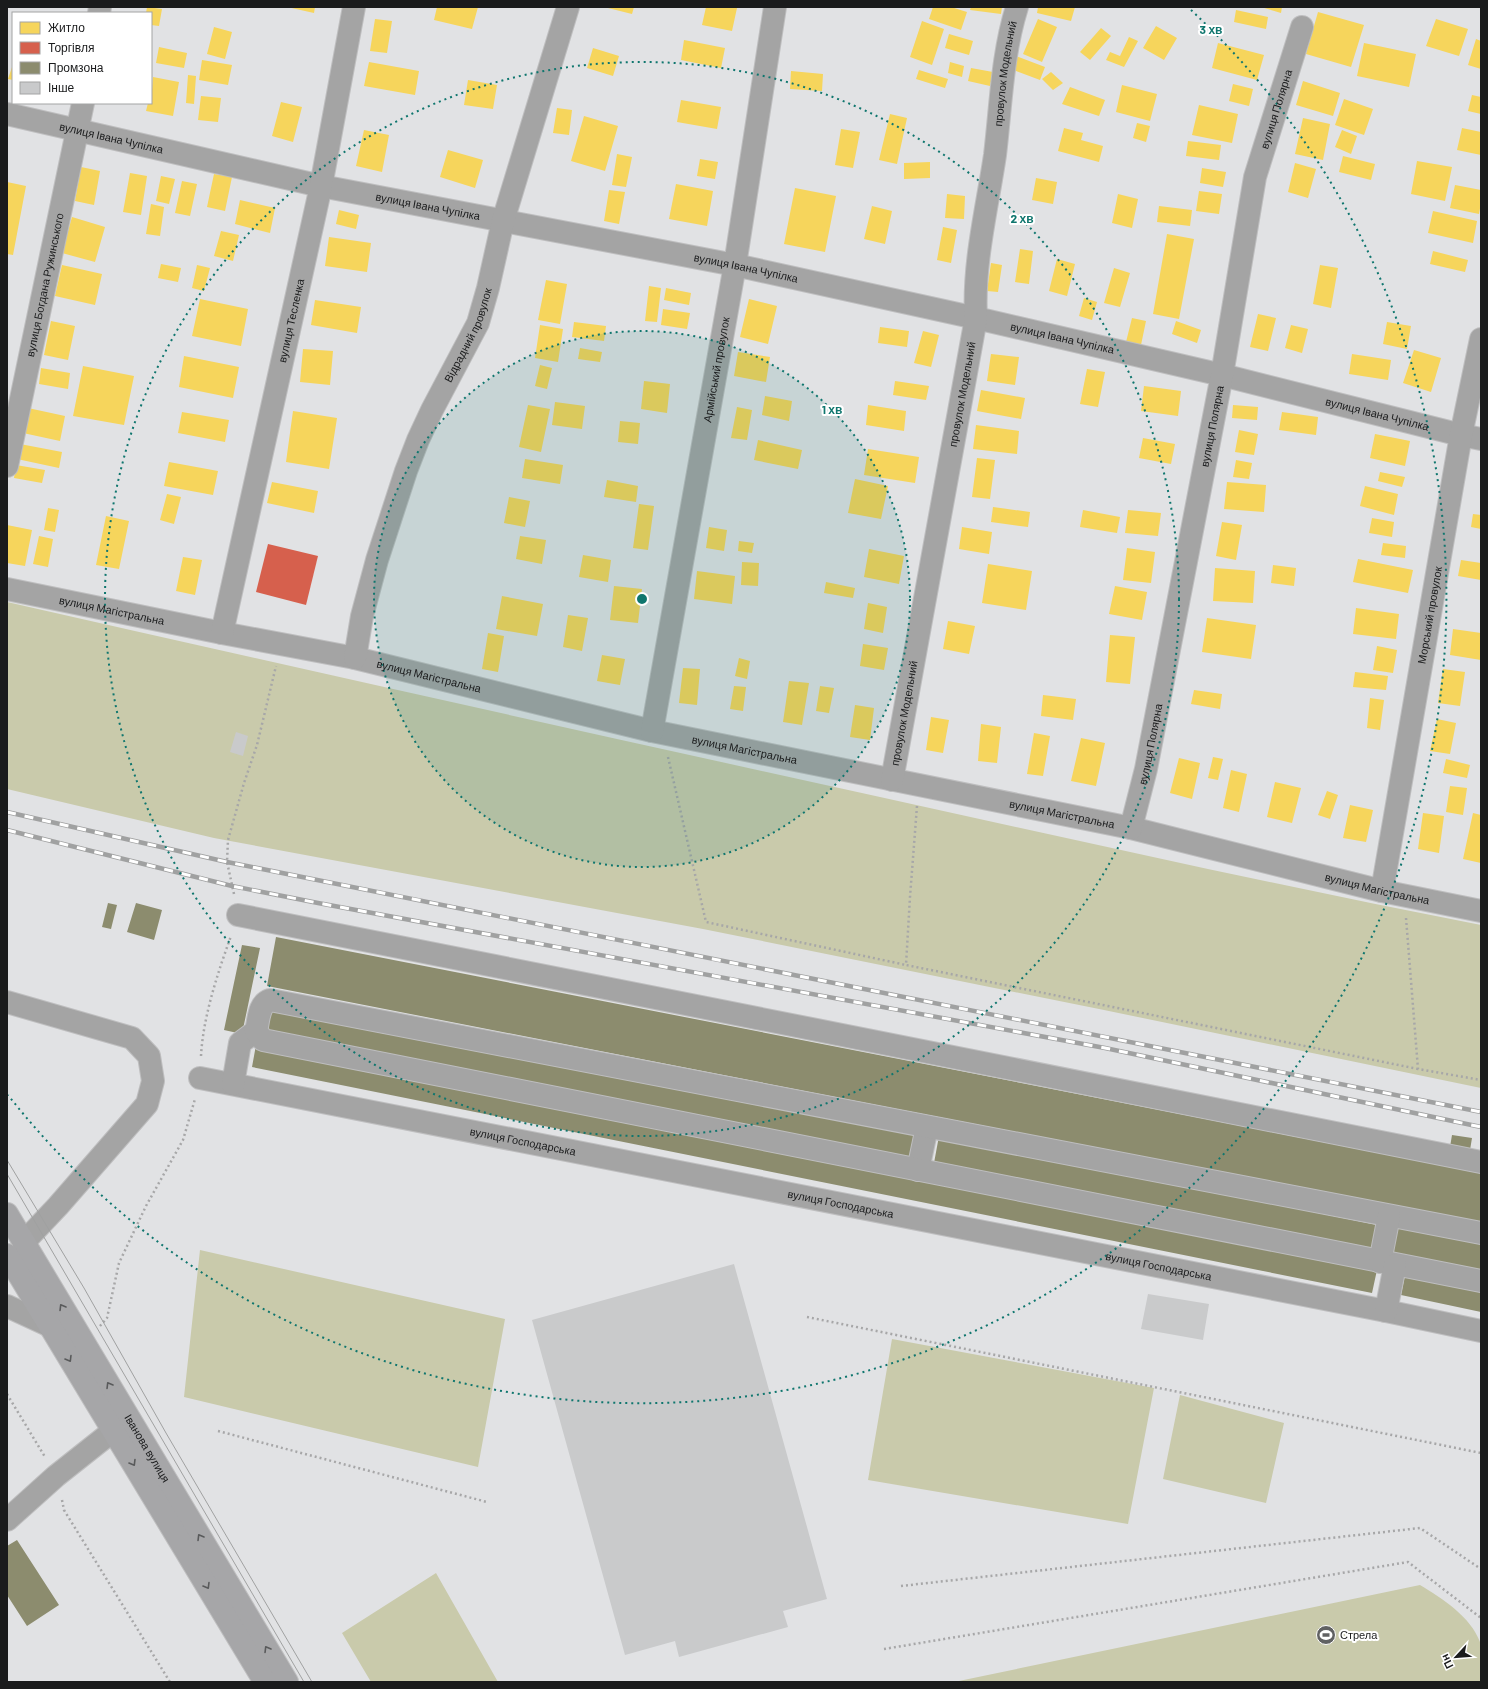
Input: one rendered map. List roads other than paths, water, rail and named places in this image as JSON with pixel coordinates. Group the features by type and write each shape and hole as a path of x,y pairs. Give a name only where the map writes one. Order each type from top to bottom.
{"main road":[{"name":"Іванова вулиця","path":"7,1214 82,1340 121,1424 265,1682"},
{"name":"Іванова вулиця","path":"7,1255 48,1326 121,1424 287,1682"}],"street":[{"name":"вулиця Тесленка","path":"222,634 321,186 354,7"},
{"name":"Відрадний провулок","path":"355,658 362,616 377,560 401,485 418,440 432,410 478,323 488,288 503,221 568,7"},
{"name":"Армійський провулок","path":"657,732 735,265 775,7"},
{"name":"провулок Модельний","path":"892,780 976,318 976,271 995,154 1009,38 1018,7"},
{"name":"вулиця Полярна","path":"1131,828 1146,768 1222,375 1255,178 1302,27"},
{"name":"вулиця Богдана Ружинського","path":"7,466 83,104"},
{"name":"вулиця Івана Чупілка","path":"7,114 321,186 735,265 976,318 1222,375 1471,437"},
{"name":"Морський провулок","path":"1382,891 1471,437 1481,339"},
{"name":"вулиця Магістральна","path":"7,589 222,634 355,658 657,732 1131,828 1382,891 1481,911"},
{"path":"238,914 1481,1162"},
{"path":"233,1084 240,1043 256,1031 261,1007 265,1002 270,1000 1481,1233"},
{"path":"7,1002 132,1038 149,1056 153,1081 147,1104 58,1206 24,1242"},
{"path":"256,1031 263,1040 1481,1282"},
{"name":"вулиця Господарська","path":"200,1078 1386,1311 1481,1331"},
{"path":"918,1170 927,1126"},
{"path":"1386,1311 1389,1216"},
{"path":"7,1306 48,1326 82,1340"},
{"path":"7,1520 56,1476 121,1424"}],"tram line":[{"path":"7,1160 84,1288 166,1433 312,1682"},
{"path":"7,1174 304,1682"}],"railway":[{"path":"7,812 227,862 1481,1112"},
{"path":"7,830 232,886 1105,1048 1481,1127"}],"place":[{"name":"Стрела","path":"1326,1635"}]}
